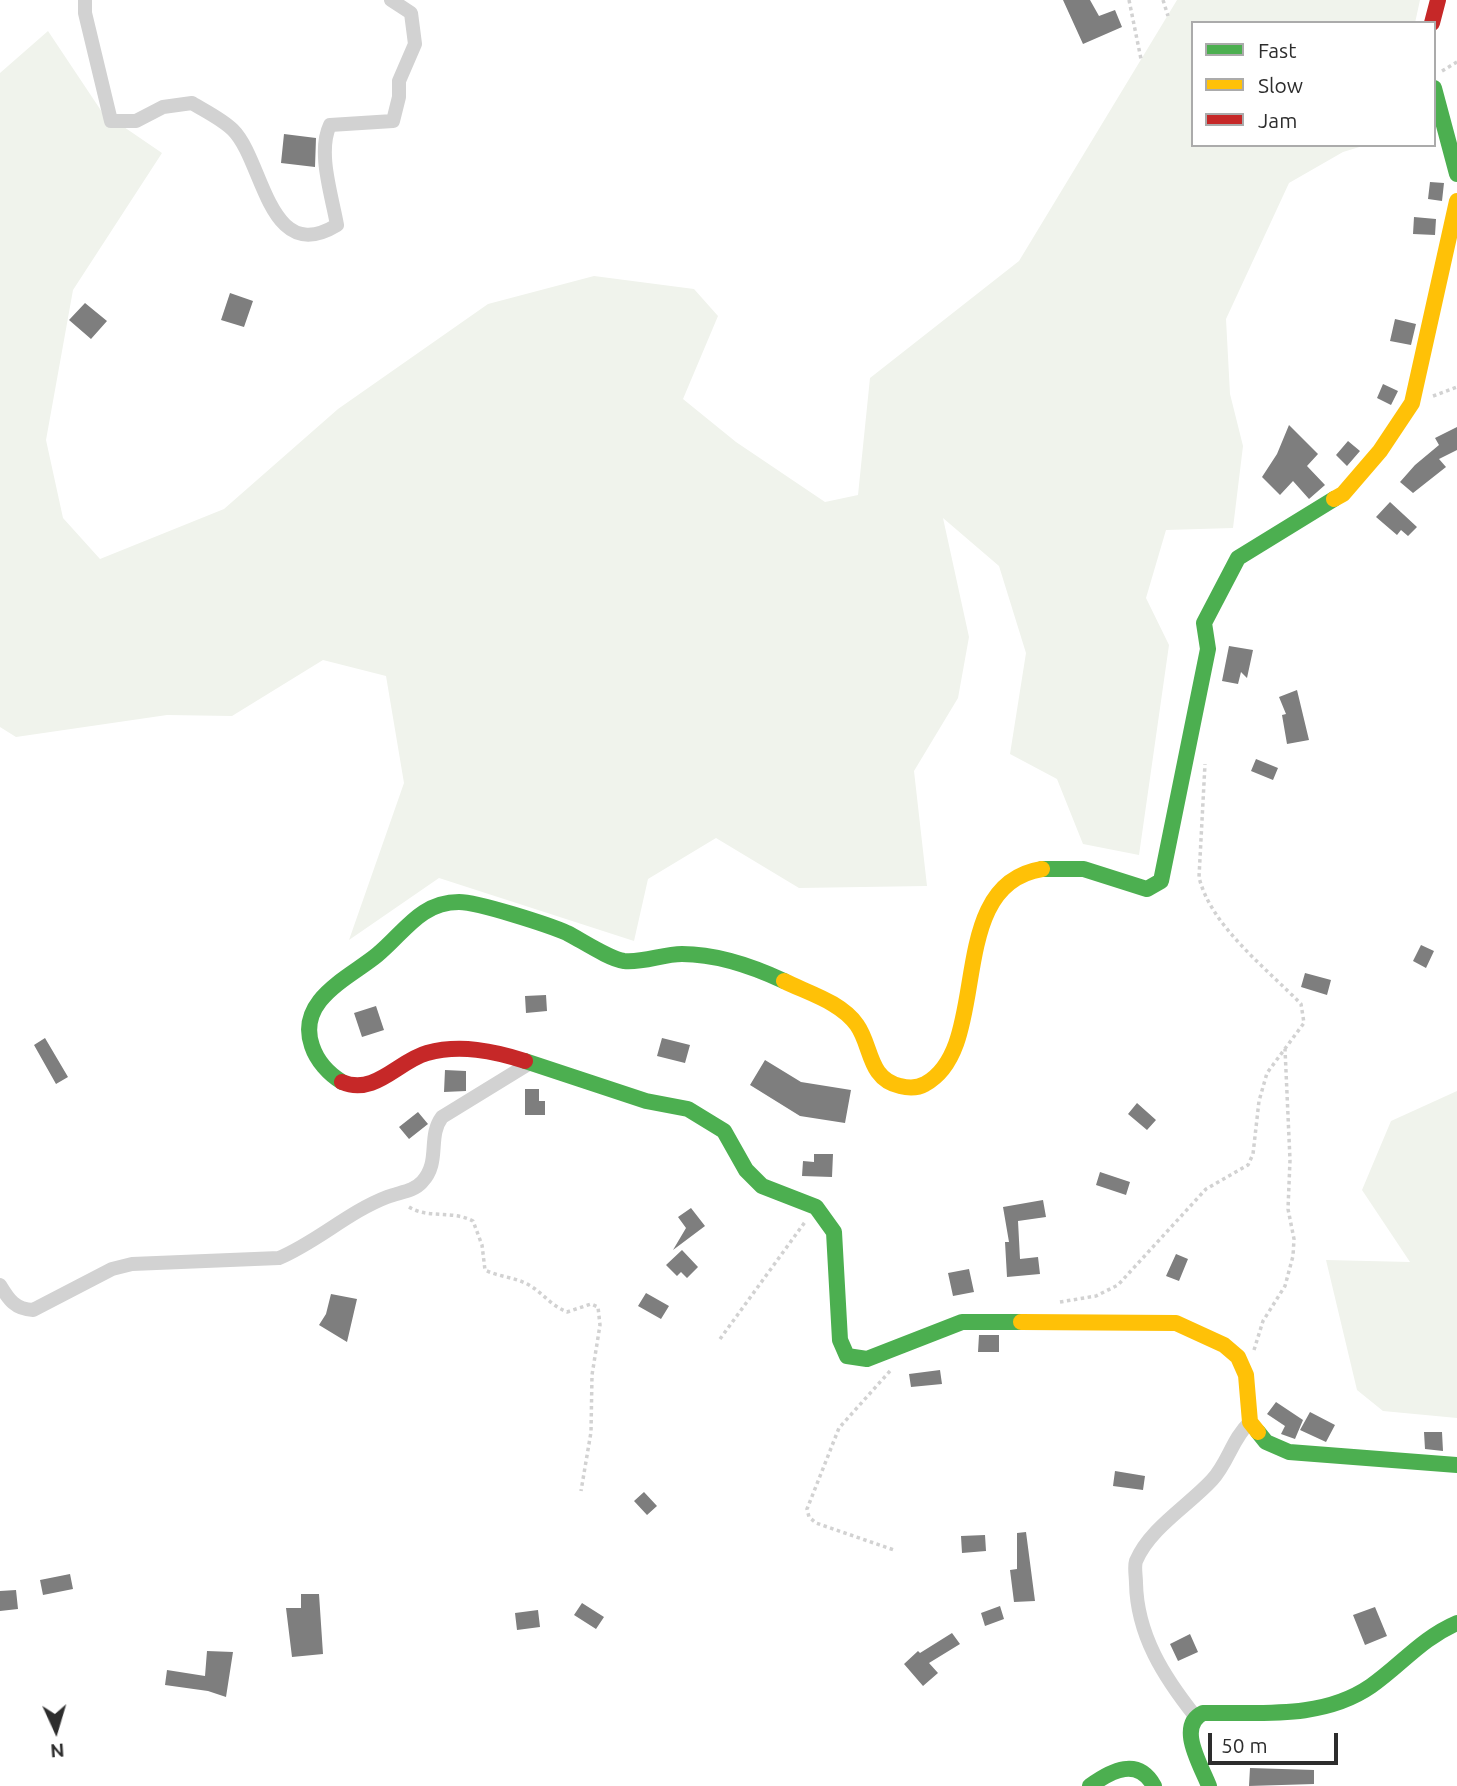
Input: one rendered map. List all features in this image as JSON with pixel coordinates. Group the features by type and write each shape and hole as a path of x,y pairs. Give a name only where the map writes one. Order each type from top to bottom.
{"main road":[{"path":"1433,21 1438,0"},
{"path":"1436,95 1457,174"},
{"path":"1457,201 1412,403 1380,451 1343,494 1238,558 1204,623 1208,649 1161,881 1155,886 1137,887 1070,866 1039,867 1009,881 997,891 987,908 956,1039 945,1066 934,1079 922,1086 907,1088 889,1084 872,1065 857,1025 838,1007 763,971 712,958 682,954 623,961 562,931 462,902 445,903 424,911 380,953 332,990 313,1010 308,1027 309,1042 317,1058 333,1078 354,1086 368,1086 429,1052 468,1049 494,1051 646,1101 688,1109 724,1131 746,1170 762,1186 816,1207 834,1232 842,1350 856,1360 890,1352 962,1322 1176,1323 1224,1345 1238,1357 1246,1375 1250,1422 1266,1442 1289,1452 1457,1465"},
{"path":"1209,1786 1189,1732 1189,1724 1195,1716 1203,1713 1314,1709 1341,1703 1370,1687 1412,1648 1457,1623"},
{"path":"1090,1786 1104,1774 1119,1768 1133,1768 1144,1772 1154,1786"}],"street":[{"path":"85,0 111,121 136,121 163,107 192,103 234,131 273,209 286,227 299,233 321,234 337,225 326,152 325,135 330,125 393,121 399,81 415,44 411,13 391,0"},
{"path":"0,1285 8,1299 20,1309 33,1310 112,1269 132,1264 279,1258 300,1249 370,1203 414,1189 423,1182 434,1164 434,1128 442,1117 530,1063"},
{"path":"1195,1716 1169,1683 1147,1642 1136,1597 1135,1563 1154,1534 1215,1477 1238,1434 1250,1422"}],"path":[{"path":"1129,0 1141,59"},
{"path":"1163,0 1168,16"},
{"path":"1436,75 1457,62"},
{"path":"1047,1304 1096,1296 1118,1285 1206,1189 1248,1166 1253,1154 1261,1092 1267,1073 1304,1023 1301,1004 1213,912 1202,893 1199,877 1205,795 1204,759"},
{"path":"1246,1375 1262,1321 1285,1286 1293,1256 1294,1239 1288,1209 1288,1068 1284,1049"},
{"path":"395,1194 414,1210 457,1215 472,1221 482,1245 485,1270 509,1276 533,1287 550,1305 567,1312 591,1304 598,1307 600,1325 592,1375 591,1432 581,1491"},
{"path":"720,1339 816,1207"},
{"path":"890,1352 896,1359 893,1367 839,1428 814,1499 807,1509 809,1517 816,1523 894,1550"}],"shaded area":[{"path":"1177,0 1420,0 1415,21 1191,21 1191,147 1359,147 1343,152 1289,183 1226,319 1230,394 1243,446 1233,528 1166,530 1146,598 1169,645 1139,855 1083,844 1057,779 1010,754 1026,653 999,566 943,518 969,637 958,698 914,771 927,886 799,888 716,838 648,879 634,941 439,878 349,940 404,783 386,676 323,660 232,716 167,715 16,737 0,727 0,73 48,31 102,112 162,153 73,290 46,440 63,518 100,559 224,509 338,409 488,304 594,276 694,289 718,316 683,399 736,442 825,502 858,495 870,378 1019,261"},
{"path":"1457,1091 1457,1418 1383,1411 1357,1390 1326,1260 1410,1262 1362,1190 1391,1121"}],"building":[{"path":"1063,0 1090,0 1099,16 1115,10 1122,27 1083,44"},
{"path":"284,134 316,138 315,167 281,163"},
{"path":"1430,182 1444,183 1442,201 1428,199"},
{"path":"1414,217 1436,219 1435,235 1413,234"},
{"path":"230,293 253,301 244,327 221,320"},
{"path":"85,303 107,321 91,339 69,320"},
{"path":"1395,319 1416,324 1411,345 1390,341"},
{"path":"1383,384 1398,391 1391,405 1377,398"},
{"path":"1289,425 1318,454 1307,466 1325,485 1309,499 1293,481 1280,495 1262,477 1277,454"},
{"path":"1457,427 1457,450 1439,459 1446,467 1413,493 1400,482 1439,445 1435,438"},
{"path":"1348,441 1360,451 1347,466 1336,455"},
{"path":"1390,502 1417,527 1408,536 1401,530 1397,535 1376,517"},
{"path":"1229,646 1253,650 1247,678 1241,672 1238,684 1222,681"},
{"path":"1297,690 1309,740 1287,744 1282,715 1286,714 1279,697"},
{"path":"1256,759 1278,768 1273,780 1251,771"},
{"path":"1421,945 1434,951 1426,968 1413,961"},
{"path":"1305,973 1331,980 1327,995 1301,987"},
{"path":"546,995 547,1011 526,1013 525,996"},
{"path":"376,1006 384,1030 362,1037 354,1013"},
{"path":"45,1038 68,1077 56,1084 34,1045"},
{"path":"662,1038 690,1045 685,1063 657,1056"},
{"path":"765,1060 801,1082 851,1090 845,1123 800,1116 750,1085"},
{"path":"445,1070 466,1071 466,1091 444,1092"},
{"path":"525,1089 539,1089 539,1101 545,1101 545,1115 525,1115"},
{"path":"1137,1103 1156,1120 1147,1130 1128,1114"},
{"path":"418,1112 428,1124 409,1139 399,1127"},
{"path":"814,1154 833,1154 832,1177 802,1176 803,1161 814,1162"},
{"path":"1100,1172 1130,1182 1126,1195 1096,1185"},
{"path":"1043,1200 1046,1217 1018,1221 1020,1259 1038,1257 1040,1274 1007,1277 1005,1242 1009,1242 1003,1207"},
{"path":"691,1208 705,1226 673,1250 686,1228 678,1217"},
{"path":"682,1250 698,1267 687,1278 681,1272 677,1276 666,1265"},
{"path":"1176,1254 1188,1259 1179,1281 1166,1276"},
{"path":"969,1269 974,1292 953,1296 948,1273"},
{"path":"646,1293 669,1306 661,1319 638,1306"},
{"path":"331,1294 357,1299 347,1342 319,1325 326,1314"},
{"path":"979,1335 999,1335 999,1352 978,1352"},
{"path":"940,1370 942,1384 911,1387 909,1374"},
{"path":"1276,1402 1303,1420 1295,1439 1281,1434 1285,1426 1267,1414"},
{"path":"1310,1412 1335,1425 1326,1442 1300,1430"},
{"path":"1424,1432 1442,1432 1443,1451 1425,1449"},
{"path":"1115,1471 1145,1476 1143,1490 1113,1486"},
{"path":"644,1492 657,1506 647,1515 634,1501"},
{"path":"1026,1532 1035,1601 1014,1602 1010,1570 1017,1569 1017,1533"},
{"path":"985,1535 986,1551 962,1553 961,1536"},
{"path":"70,1574 73,1589 43,1595 40,1580"},
{"path":"16,1590 18,1609 0,1611 0,1591"},
{"path":"301,1594 319,1594 323,1654 292,1657 286,1608 301,1608"},
{"path":"582,1603 604,1617 596,1629 574,1615"},
{"path":"1000,1606 1004,1619 985,1626 981,1613"},
{"path":"1375,1607 1387,1636 1365,1645 1353,1615"},
{"path":"538,1610 540,1627 517,1630 515,1613"},
{"path":"952,1633 960,1644 929,1663 938,1673 923,1686 904,1664 918,1651 920,1653"},
{"path":"1190,1634 1198,1652 1178,1661 1170,1644"},
{"path":"207,1651 233,1652 226,1697 208,1691 165,1685 167,1670 205,1676"},
{"path":"1250,1768 1314,1770 1314,1784 1249,1786"}],"traffic: fast":[{"path":"1436,95 1457,174"},
{"path":"1042,869 1084,869 1147,889 1161,881 1208,649 1204,623 1238,558 1334,499"},
{"path":"342,1082 324,1067 312,1046 309,1030 311,1016 318,1003 340,982 377,955 414,920 445,903 468,903 530,920 567,933 618,960 638,961 675,954 708,956 734,962 784,981"},
{"path":"525,1061 646,1101 688,1109 724,1131 746,1170 762,1186 816,1207 834,1232 840,1340 847,1356 867,1359 962,1322 1021,1322"},
{"path":"1258,1432 1266,1442 1289,1452 1457,1465"},
{"path":"1209,1786 1196,1757 1191,1736 1195,1719 1203,1713 1290,1712 1332,1704 1352,1697 1382,1678 1422,1644 1457,1623"},
{"path":"1090,1786 1107,1775 1124,1769 1140,1772 1148,1777 1154,1786"}],"traffic: slow":[{"path":"1334,499 1343,494 1380,451 1412,403 1457,201"},
{"path":"784,981 833,1004 850,1017 862,1033 876,1069 890,1082 913,1087 925,1084 946,1065 958,1037 979,934 991,904 1011,881 1042,869"},
{"path":"1021,1322 1176,1323 1224,1345 1238,1357 1246,1375 1250,1422 1258,1432"}],"traffic: jam":[{"path":"1433,21 1438,0"},
{"path":"342,1082 354,1085 376,1081 416,1057 439,1050 477,1050 525,1061"}]}
